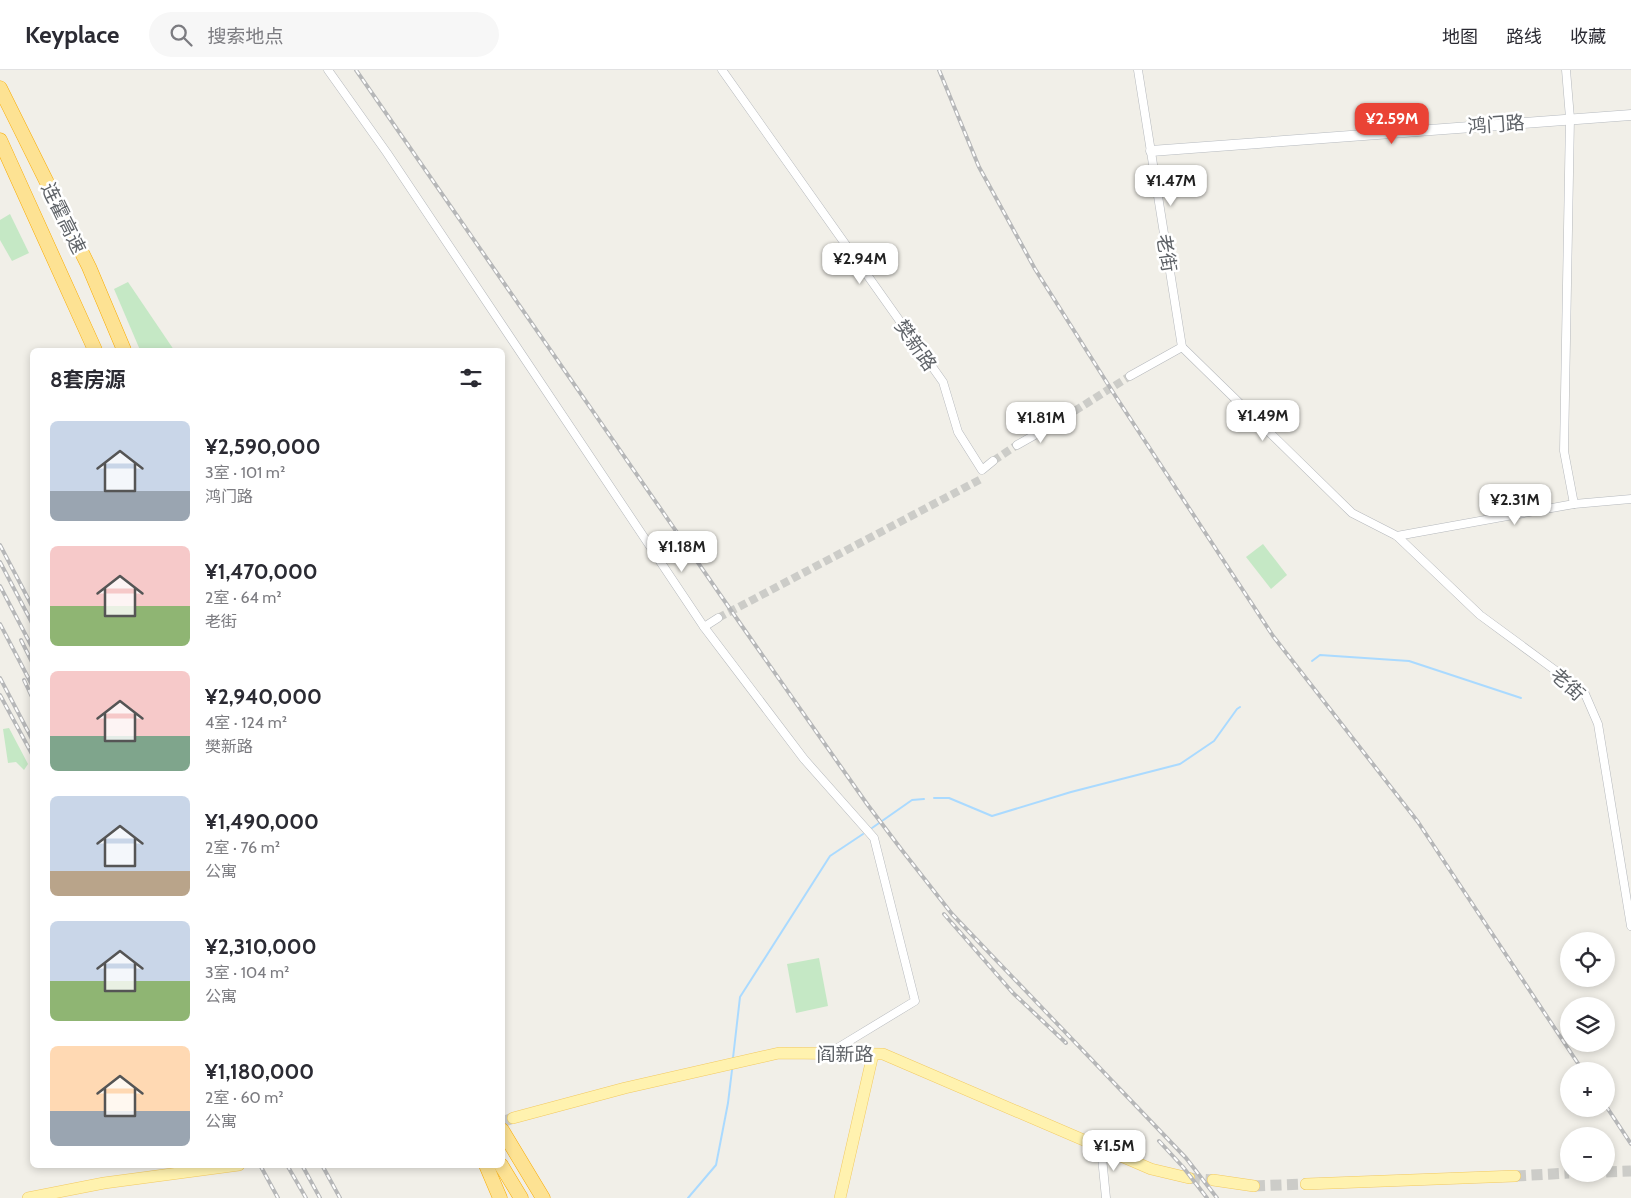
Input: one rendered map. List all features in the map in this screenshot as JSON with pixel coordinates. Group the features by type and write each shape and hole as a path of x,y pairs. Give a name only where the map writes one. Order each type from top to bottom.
{"highway":[{"name":"连霍高速","path":"0,88 89,267 123,348"},
{"name":"连霍高速","path":"0,140 94,348"},
{"path":"505,1135 544,1198"},
{"path":"487,1168 500,1198"},
{"path":"503,1168 521,1198"}],"main road":[{"name":"阎新路","path":"513,1118 625,1088 779,1053 883,1054 1150,1169 1189,1178"},
{"path":"840,1198 873,1054"},
{"path":"28,1198 104,1183 216,1168"},
{"path":"1306,1184 1515,1176"},
{"path":"1212,1180 1254,1186"}],"street":[{"path":"328,70 387,153 704,627 804,759 874,838 915,1001 829,1054"},
{"name":"樊新路","path":"722,70 943,382 958,432 982,474 993,461"},
{"name":"老街","path":"1138,70 1182,347 1352,513 1397,536 1480,615 1567,679 1584,694 1598,724 1631,926"},
{"path":"1566,70 1570,118 1564,450 1574,504"},
{"name":"鸿门路","path":"1151,151 1570,118 1631,115"},
{"path":"1130,376 1182,347"},
{"path":"1017,445 1054,424"},
{"path":"1397,536 1574,504 1631,499"},
{"path":"704,627 718,618"},
{"path":"1101,1148 1106,1198"}],"green space":[{"path":"10,214 29,253 12,261 0,240 0,220"},
{"path":"128,282 173,348 139,348 114,289"},
{"path":"1263,544 1287,575 1271,589 1246,557"},
{"path":"9,728 28,764 24,770 16,762 8,763 3,729"},
{"path":"819,958 828,1006 796,1013 787,964"}],"waterway":[{"path":"1312,661 1320,655 1409,661 1521,698"},
{"path":"934,798 949,798 992,816 1071,792 1180,764 1214,741 1240,707"},
{"path":"872,828 912,800 924,799"},
{"path":"733,1058 740,997 830,856 863,834"},
{"path":"688,1198 716,1165 728,1103 732,1070"}],"tunnel":[{"path":"1054,424 1130,376"},
{"path":"993,461 1017,445"},
{"path":"718,618 983,478"},
{"path":"505,1121 513,1118"},
{"path":"1615,1172 1631,1171"},
{"path":"1515,1176 1560,1174"},
{"path":"1189,1178 1213,1180"},
{"path":"1254,1186 1306,1184"}],"railway":[{"path":"356,70 744,629 867,804 901,849 952,914 1186,1158 1217,1198"},
{"path":"939,70 979,167 1035,269 1116,397 1273,636 1418,822 1577,1062"},
{"path":"0,545 30,602"},
{"path":"0,562 30,619"},
{"path":"0,586 30,643"},
{"path":"0,624 30,681"},
{"path":"21,640 30,658"},
{"path":"0,678 30,735"},
{"path":"24,680 30,693"},
{"path":"0,695 30,750"},
{"path":"944,914 1013,993 1066,1043"},
{"path":"1613,1117 1631,1144"},
{"path":"1159,1141 1183,1167 1207,1198"},
{"path":"262,1168 278,1198"},
{"path":"289,1168 306,1198"},
{"path":"304,1168 320,1198"},
{"path":"324,1168 340,1198"}]}
